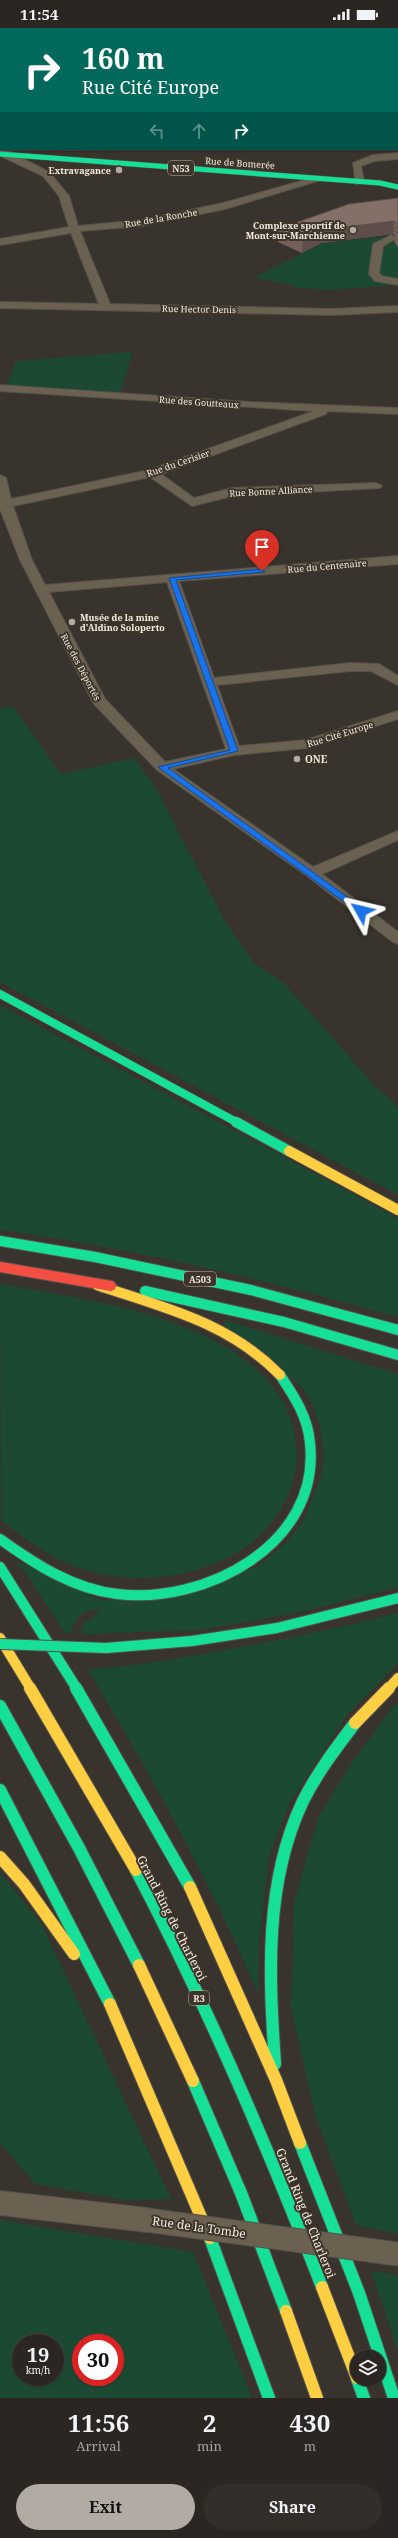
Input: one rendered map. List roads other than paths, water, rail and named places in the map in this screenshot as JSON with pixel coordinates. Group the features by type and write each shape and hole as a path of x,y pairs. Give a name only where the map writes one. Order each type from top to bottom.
{"main road":[{"name":"Rue de Bomerée","path":"1,153 359,182"},
{"name":"N53","path":"359,182 398,187"},
{"path":"0,994 398,1210"},
{"name":"A503","path":"0,1241 96,1257 251,1290 398,1330"},
{"name":"A503","path":"0,1267 97,1285 128,1287 168,1295 284,1322 398,1354"},
{"path":"0,1539 50,1572 101,1591 139,1595 173,1591 205,1584 232,1573 261,1553 279,1537 293,1519 307,1489 312,1457 309,1425 302,1406 291,1388 272,1366 248,1347 208,1324 97,1285"},
{"path":"0,1567 74,1684 186,1878 276,2080 359,2293 394,2398"},
{"path":"0,1644 106,1648 192,1641 277,1628 398,1598"},
{"name":"Grand Ring de Charleroi","path":"0,1638 111,1826 191,1979 269,2150 350,2361"},
{"path":"276,2080 271,2001 271,1932 278,1873 293,1827 311,1784 342,1740 381,1694 398,1678"},
{"path":"0,1706 76,1841 153,1993 228,2163 294,2329 317,2398"},
{"path":"0,1790 106,1994 200,2210 269,2398"},
{"path":"0,1857 24,1884 70,1949 106,1994"},
{"name":"Grand Ring de Charleroi","path":"360,2386 364,2398"}],"street":[{"path":"1,153 46,174 64,196 74,229 106,308"},
{"path":"359,182 356,165 361,161 398,156"},
{"name":"Rue de la Ronche","path":"0,242 74,229 142,223 225,206 319,179"},
{"path":"392,238 384,239 378,244 374,274 379,278 398,282"},
{"name":"Rue Hector Denis","path":"0,304 106,308 331,312 398,309"},
{"name":"Rue des Goutteaux","path":"0,388 327,410 398,411"},
{"name":"Rue du Cerisier","path":"3,504 152,473 327,410"},
{"name":"Rue Bonne Alliance","path":"152,473 192,502 232,492 376,486"},
{"name":"Rue des Déportés","path":"0,478 3,504 26,560 99,701 162,767 312,873 398,938"},
{"name":"Rue du Centenaire","path":"41,590 398,560"},
{"path":"172,578 234,751"},
{"path":"209,682 350,667 374,667 398,681"},
{"name":"Rue Cité Europe","path":"162,767 234,751 307,744 398,716"},
{"path":"312,873 398,835"},
{"name":"Rue de la Tombe","path":"0,2203 147,2220 398,2254"}],"place":[{"name":"Extravagance","path":"119,170"},
{"name":"Complexe sportif de Mont-sur-Marchienne","path":"353,230"},
{"name":"Musée de la mine d'Aldino Soloperto","path":"72,622"},
{"name":"ONE","path":"297,759"}]}
